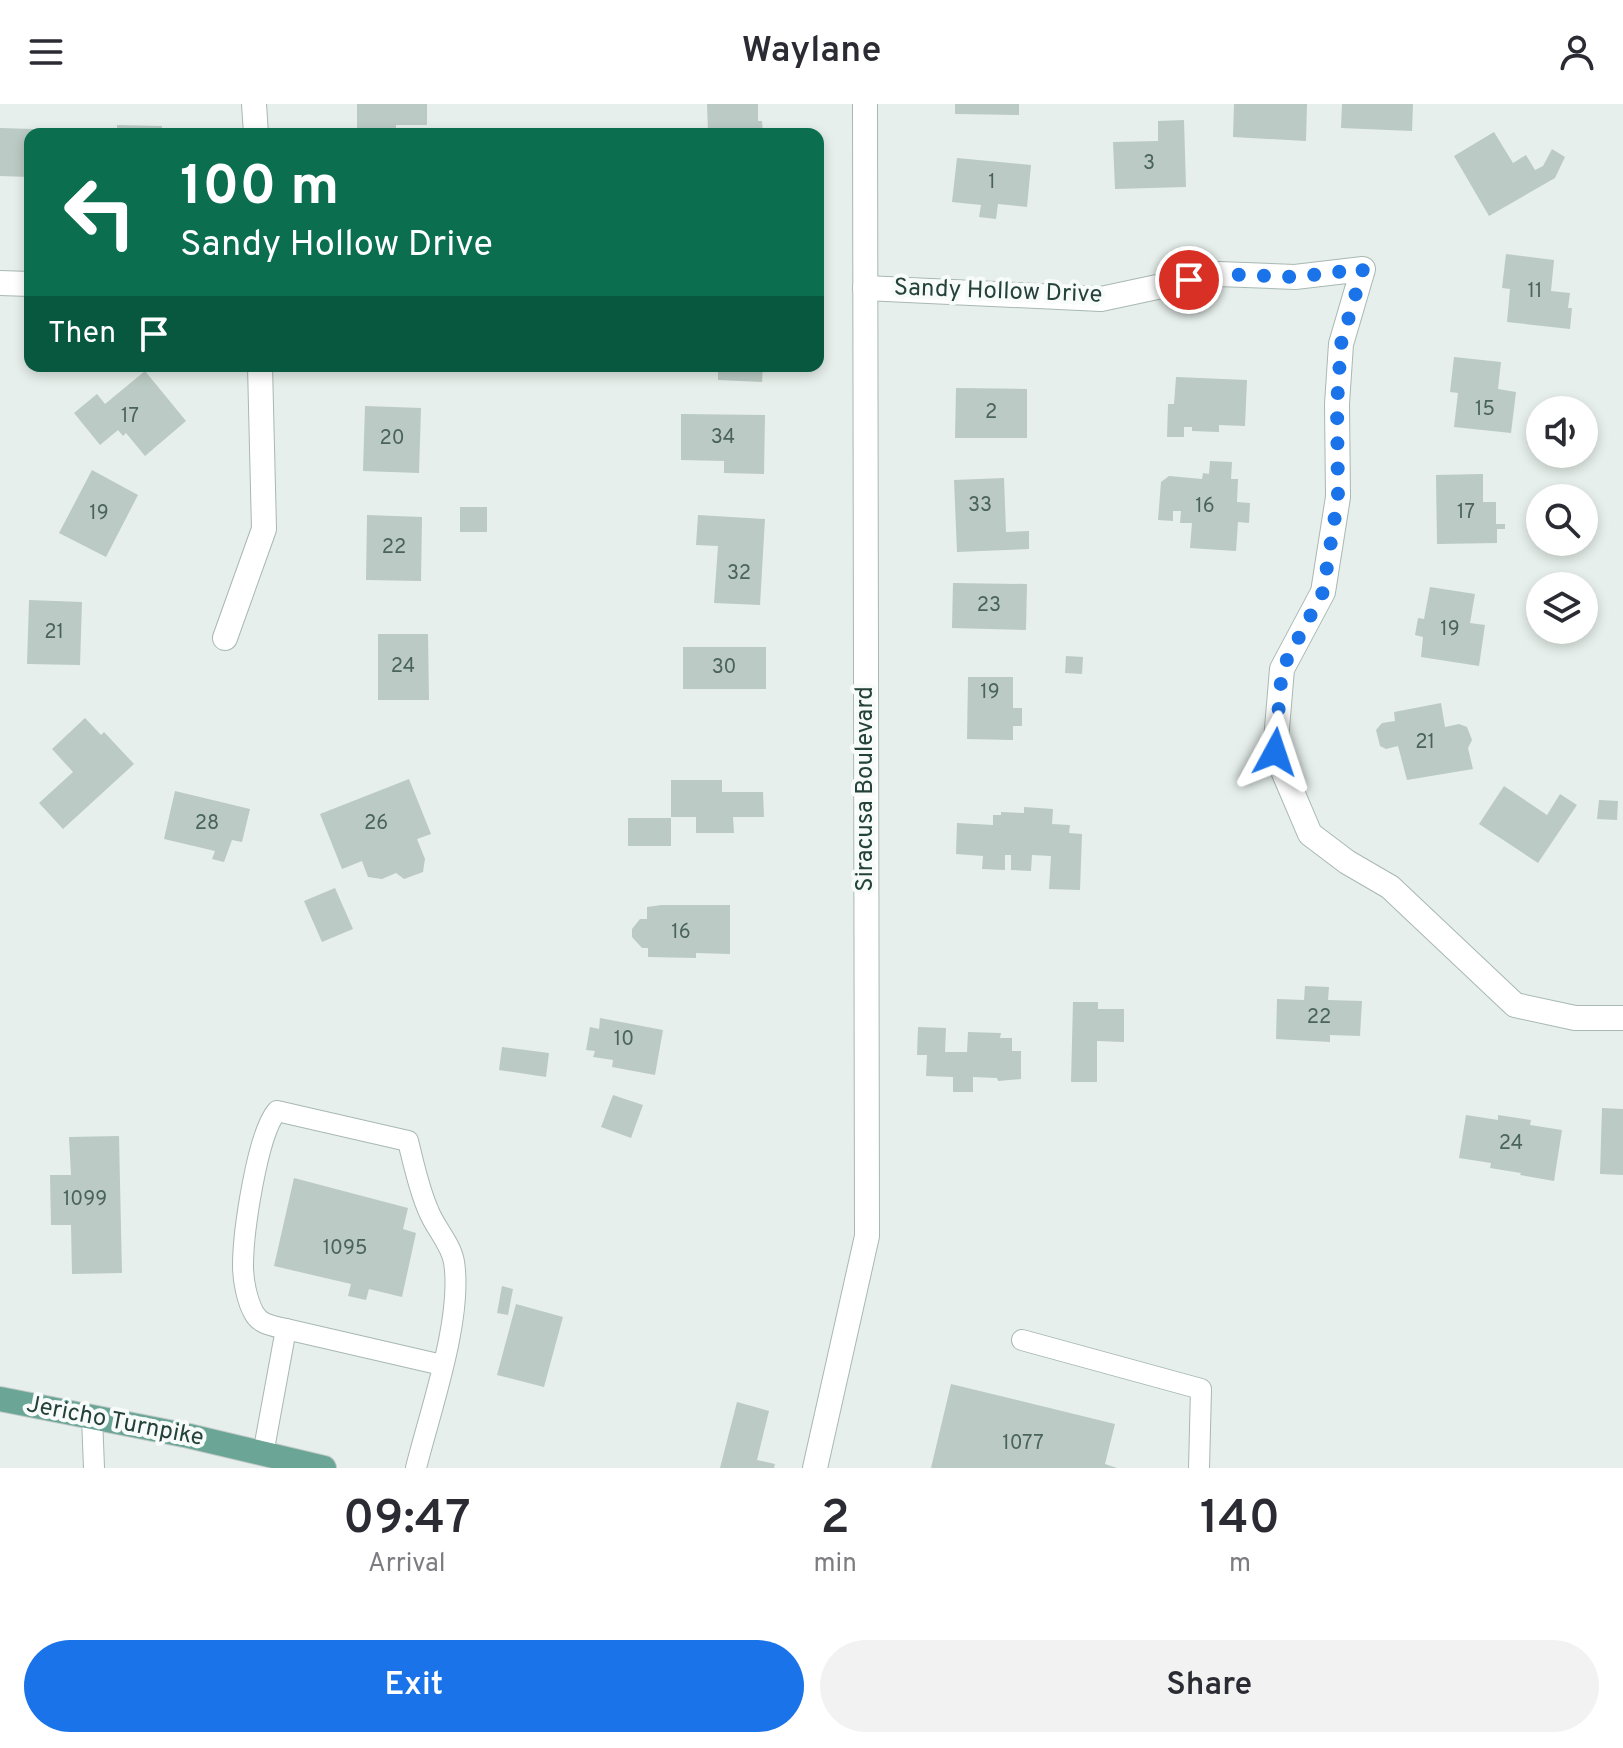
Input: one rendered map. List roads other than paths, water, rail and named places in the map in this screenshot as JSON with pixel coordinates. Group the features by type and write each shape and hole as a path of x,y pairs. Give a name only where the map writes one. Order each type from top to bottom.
{"main road":[{"name":"Jericho Turnpike","path":"0,1399 315,1467"}],"street":[{"path":"254,104 256,128"},
{"name":"Siracusa Boulevard","path":"815,1468 867,1236 865,104"},
{"name":"Sandy Hollow Drive","path":"865,288 1101,299 1218,274 1295,277 1363,269 1341,344 1337,404 1338,497 1323,592 1282,669 1275,752 1310,834 1347,862 1390,887 1515,1005 1575,1018 1623,1018"},
{"path":"0,283 24,284"},
{"path":"225,638 264,529 260,372"}],"lane":[{"path":"416,1468 450,1338 454,1262 429,1213 408,1141 277,1111 265,1128 244,1238 242,1269 254,1315 262,1323 442,1365"},
{"path":"263,1454 286,1329"},
{"path":"1022,1340 1201,1389 1199,1468"},
{"path":"92,1417 94,1468"}]}
